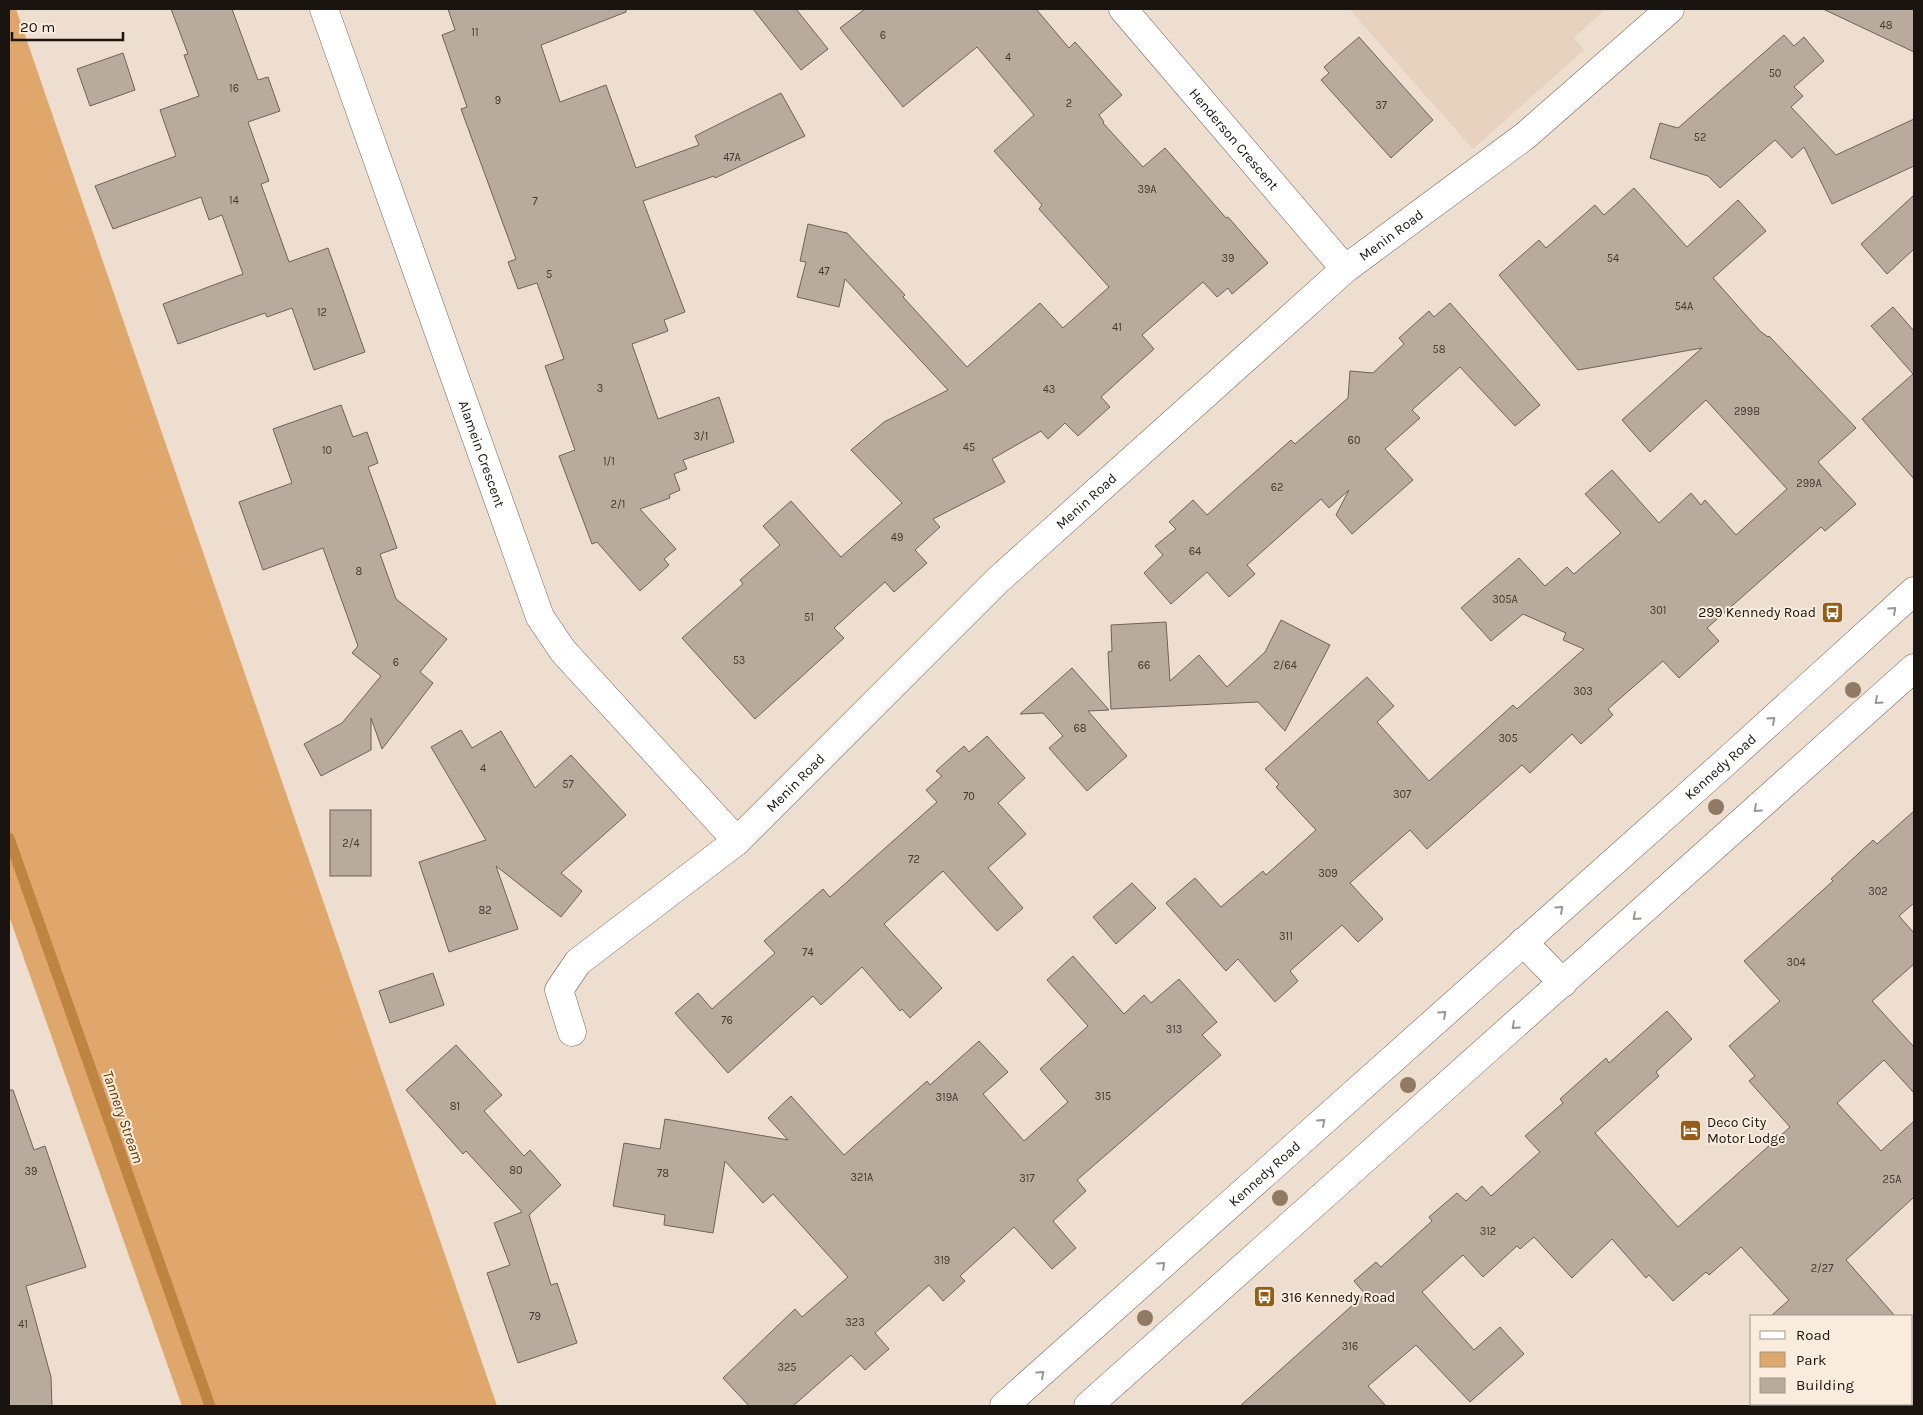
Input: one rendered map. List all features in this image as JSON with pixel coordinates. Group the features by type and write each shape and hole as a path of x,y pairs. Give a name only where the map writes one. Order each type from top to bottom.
{"street":[{"name":"Alamein Crescent","path":"324,9 540,617 563,651 737,841"},
{"name":"Henderson Crescent","path":"1122,9 1345,269"},
{"name":"Menin Road","path":"572,1032 559,990 578,962 737,841 998,580 1345,269 1525,136 1670,9"},
{"name":"Kennedy Road","path":"1004,1406 1914,590"},
{"path":"1088,1406 1914,668"},
{"path":"1523,942 1562,983"}],"shaded area":[{"path":"1349,9 1605,9 1574,38 1584,50 1473,149"}],"green space":[{"path":"9,9 16,9 497,1406 182,1406 9,916"}],"building":[{"path":"171,9 232,9 258,80 268,77 280,111 248,122 269,181 261,184 289,262 328,248 365,352 314,370 292,308 267,317 265,313 178,344 163,304 243,274 222,215 209,220 201,197 113,229 95,186 176,156 160,110 199,96 184,55 188,54"},
{"path":"448,9 626,9 626,12 541,45 560,102 606,85 636,168 699,145 695,136 781,93 805,136 715,178 714,176 643,201 685,312 664,320 668,331 632,344 658,419 719,397 734,442 683,460 687,469 674,474 680,490 669,495 670,498 640,509 676,549 664,559 669,565 640,591 597,542 592,544 559,456 575,450 545,366 564,359 537,283 518,289 508,262 516,259 461,109 467,107 442,35 455,30"},
{"path":"753,9 796,9 828,49 801,70"},
{"path":"865,9 1036,9 1069,48 1075,42 1122,95 1099,115 1103,123 1143,167 1165,148 1268,263 1232,294 1228,288 1217,297 1203,282 1142,335 1154,349 1101,397 1110,407 1078,436 1065,423 1048,439 1041,431 992,459 1005,482 933,519 940,527 915,550 927,563 894,592 885,582 834,628 844,638 755,719 682,638 743,584 740,580 780,545 763,526 791,501 841,557 902,503 851,450 884,422 948,390 845,279 839,307 797,297 806,262 800,261 808,224 847,233 905,295 903,297 967,367 1040,303 1063,328 1109,287 1039,209 1042,205 994,151 1034,115 977,47 903,107 840,28"},
{"path":"1823,9 1914,9 1914,52"},
{"path":"1784,35 1794,46 1804,37 1824,61 1794,87 1803,96 1791,107 1836,155 1914,119 1914,166 1832,204 1804,147 1792,158 1775,140 1720,188 1708,176 1650,158 1660,123 1678,128"},
{"path":"1359,37 1433,120 1391,158 1321,80 1329,73 1324,67"},
{"path":"123,53 135,90 90,106 77,69"},
{"path":"1634,188 1687,247 1738,200 1766,231 1713,278 1760,331 1769,336 1856,428 1818,462 1856,504 1825,531 1821,527 1707,628 1719,641 1679,678 1663,661 1608,709 1613,715 1581,744 1572,734 1530,773 1522,765 1427,849 1410,830 1350,883 1383,919 1358,942 1342,925 1290,971 1298,981 1275,1002 1238,959 1226,971 1166,903 1195,878 1221,907 1263,871 1266,875 1316,830 1276,787 1279,784 1265,769 1367,677 1394,706 1377,722 1429,781 1513,705 1517,709 1584,649 1563,640 1566,633 1523,614 1491,641 1461,608 1519,558 1545,586 1567,567 1574,574 1621,533 1585,494 1612,470 1659,523 1691,493 1701,505 1705,500 1736,535 1787,489 1706,400 1650,452 1622,420 1702,348 1578,370 1499,275 1539,240 1546,248 1595,205 1604,215"},
{"path":"1914,195 1914,249 1887,274 1861,244"},
{"path":"1450,303 1540,405 1515,426 1460,367 1412,410 1420,418 1385,449 1413,480 1352,534 1336,515 1349,490 1329,508 1321,499 1247,565 1255,574 1229,597 1207,572 1171,604 1144,573 1163,555 1155,546 1176,529 1169,522 1193,500 1207,515 1291,440 1295,444 1348,398 1350,371 1373,373 1404,344 1399,338 1429,311 1434,317"},
{"path":"1893,307 1914,331 1914,479 1862,419 1913,374 1871,326"},
{"path":"341,405 353,437 367,432 378,463 368,467 397,548 380,554 396,599 447,639 420,672 433,683 382,749 371,718 371,750 321,776 304,744 342,723 381,676 352,653 358,646 323,548 263,570 239,502 292,483 273,429"},
{"path":"1281,620 1330,645 1285,731 1258,702 1111,709 1108,652 1112,651 1111,625 1166,622 1170,681 1199,655 1227,687 1265,652"},
{"path":"1072,668 1109,710 1088,711 1127,756 1087,791 1049,748 1063,736 1043,713 1020,714"},
{"path":"461,730 472,748 501,731 535,788 571,755 626,815 561,873 582,891 561,917 496,866 518,929 449,952 419,862 486,840 431,747"},
{"path":"987,736 1025,778 998,803 1026,834 988,868 1023,908 997,931 943,871 884,924 942,988 910,1018 902,1009 900,1011 862,967 821,1005 813,996 728,1073 675,1013 698,993 712,1009 775,953 764,941 823,889 830,897 937,802 926,790 942,776 936,771 964,746 969,752"},
{"path":"330,810 371,810 371,876 330,876"},
{"path":"1914,811 1914,903 1899,916 1914,933 1914,964 1872,1001 1914,1047 1914,1093 1884,1060 1837,1103 1881,1151 1914,1121 1914,1197 1846,1260 1894,1315 1772,1315 1789,1300 1741,1247 1709,1275 1706,1272 1673,1301 1649,1275 1646,1278 1612,1239 1572,1278 1534,1237 1520,1249 1517,1246 1483,1277 1463,1255 1422,1292 1474,1350 1500,1327 1524,1354 1470,1402 1416,1345 1368,1386 1386,1406 1240,1406 1365,1294 1354,1281 1376,1262 1381,1267 1432,1221 1429,1217 1457,1193 1466,1201 1482,1186 1491,1196 1540,1152 1525,1136 1563,1103 1560,1099 1606,1058 1609,1063 1667,1011 1692,1039 1656,1072 1659,1076 1595,1133 1678,1227 1790,1127 1749,1081 1755,1076 1729,1046 1780,1001 1744,961 1833,881 1831,879 1873,840 1877,844"},
{"path":"1132,883 1156,908 1116,944 1093,917"},
{"path":"1073,956 1124,1014 1144,995 1151,1003 1179,979 1217,1022 1202,1035 1221,1055 1077,1180 1086,1191 1053,1221 1076,1248 1052,1269 1014,1227 960,1276 965,1281 943,1301 929,1285 875,1333 889,1349 865,1370 851,1355 793,1406 749,1406 723,1378 795,1309 802,1317 848,1277 773,1194 763,1203 725,1161 713,1233 664,1225 665,1215 613,1206 624,1143 660,1149 665,1119 788,1140 768,1118 791,1096 844,1155 927,1081 930,1085 979,1041 1008,1072 983,1094 1024,1141 1068,1102 1040,1069 1088,1026 1047,980"},
{"path":"433,973 444,1005 390,1023 379,991"},
{"path":"456,1045 502,1095 484,1111 524,1156 530,1150 561,1185 529,1215 551,1285 557,1283 577,1343 518,1363 487,1273 510,1265 494,1223 522,1212 466,1151 463,1154 406,1090"},
{"path":"9,1090 13,1090 34,1150 45,1146 86,1267 26,1286 51,1377 52,1406 9,1406"}],"waterway":[{"name":"Tannery Stream","path":"9,838 210,1406"}],"place":[{"name":"299 Kennedy Road","path":"1832,612"},
{"name":"Deco City Motor Lodge","path":"1691,1130"},
{"name":"316 Kennedy Road","path":"1265,1297"}]}
